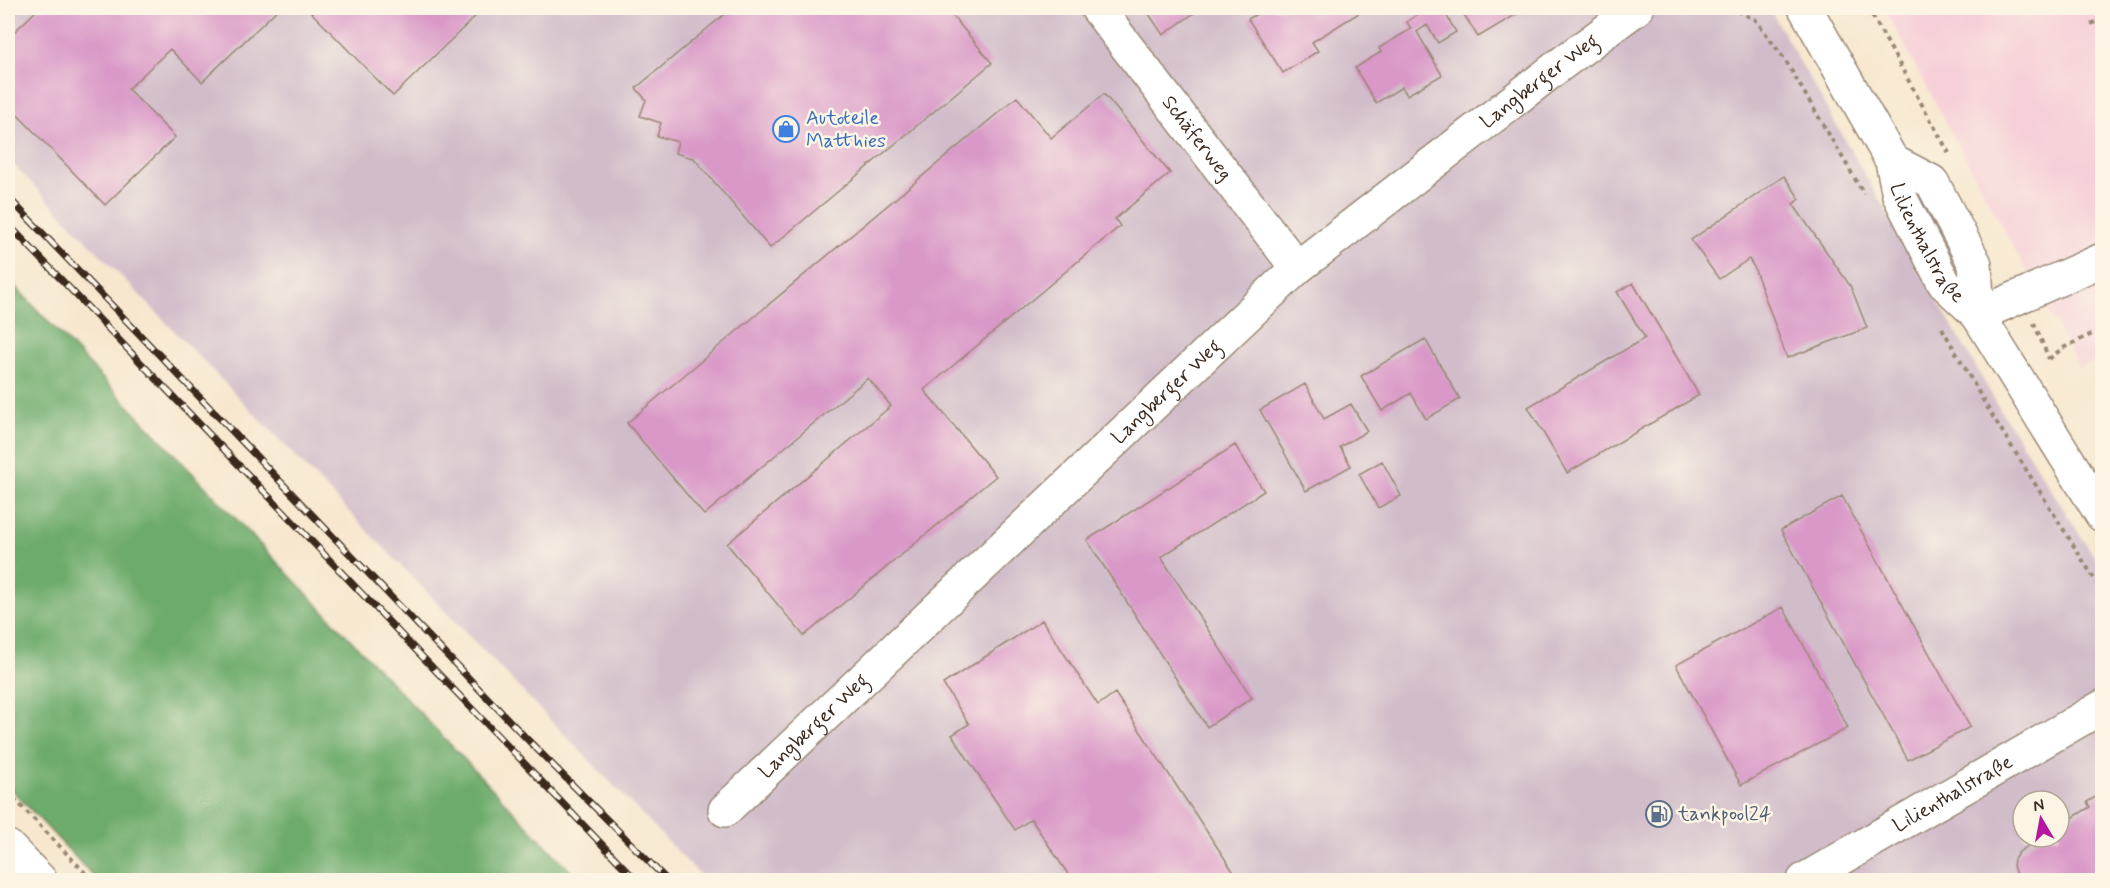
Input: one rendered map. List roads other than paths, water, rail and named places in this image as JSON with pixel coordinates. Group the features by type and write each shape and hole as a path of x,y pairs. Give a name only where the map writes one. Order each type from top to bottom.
{"street":[{"name":"Schäferweg","path":"1097,8 1297,268"},
{"name":"Langberger Weg","path":"725,810 1297,268 1557,67 1638,8"},
{"name":"Lilienthalstraße","path":"1805,8 1892,161 1932,182 1975,264 1978,315 2103,515"},
{"path":"1978,315 2103,260"},
{"name":"Lilienthalstraße","path":"1804,880 2103,707"},
{"path":"8,847 40,880"}],"railway":[{"path":"8,197 525,737 667,880"},
{"path":"8,224 636,880"}],"place":[{"name":"Autoteile Matthies","path":"786,129"},
{"name":"tankpool24","path":"1659,814"}]}
